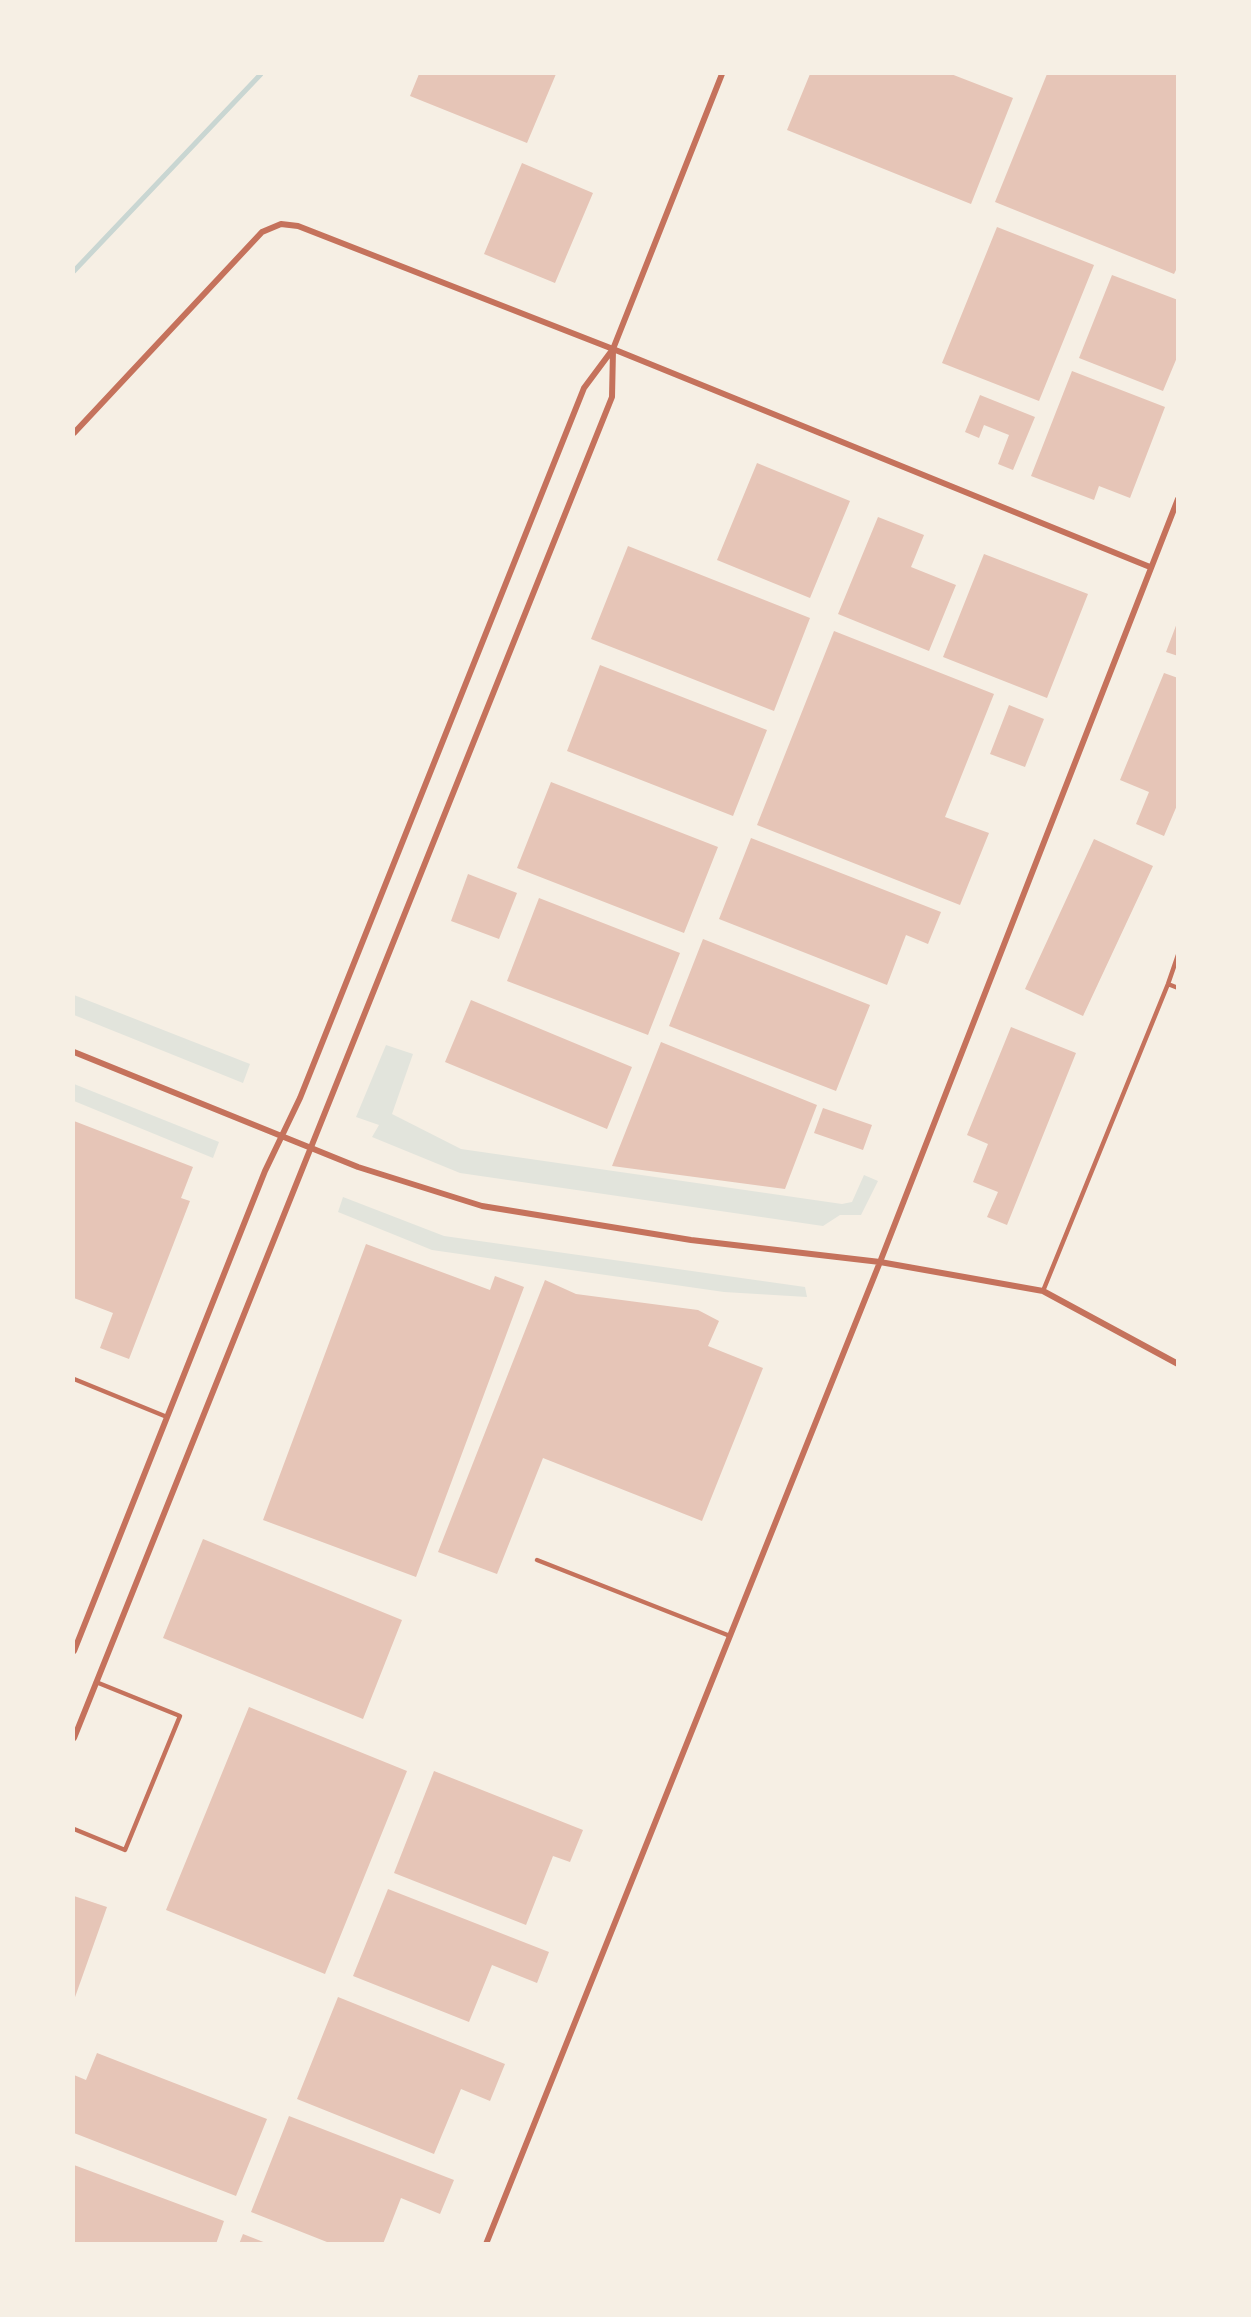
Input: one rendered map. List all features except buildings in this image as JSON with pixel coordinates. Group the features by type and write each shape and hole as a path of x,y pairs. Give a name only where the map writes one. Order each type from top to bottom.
{"street":[{"path":"74,1651 265,1171 304,1087 584,388 613,350 722,74"},
{"path":"74,433 262,232 281,224 298,226 613,350 1150,567"},
{"path":"74,1738 612,397 613,350"},
{"path":"486,2244 880,1262 1178,499"},
{"path":"74,1052 358,1167 482,1206 691,1240 880,1262 1043,1291 1178,1364"}],"lane":[{"path":"1043,1291 1178,955"},
{"path":"1168,984 1178,988"},
{"path":"74,1379 167,1417"},
{"path":"537,1560 730,1636"},
{"path":"74,1828 125,1850 180,1716 96,1682"}],"shaded area":[{"path":"74,995 250,1064 243,1083 74,1015"},
{"path":"386,1045 413,1054 392,1114 461,1149 842,1204 852,1202 864,1175 878,1181 861,1215 840,1215 823,1226 460,1173 372,1137 379,1125 356,1117"},
{"path":"74,1084 219,1142 213,1158 74,1101"},
{"path":"343,1197 444,1236 805,1287 807,1297 724,1292 432,1250 338,1212"}],"waterway":[{"path":"74,271 261,74"}]}
